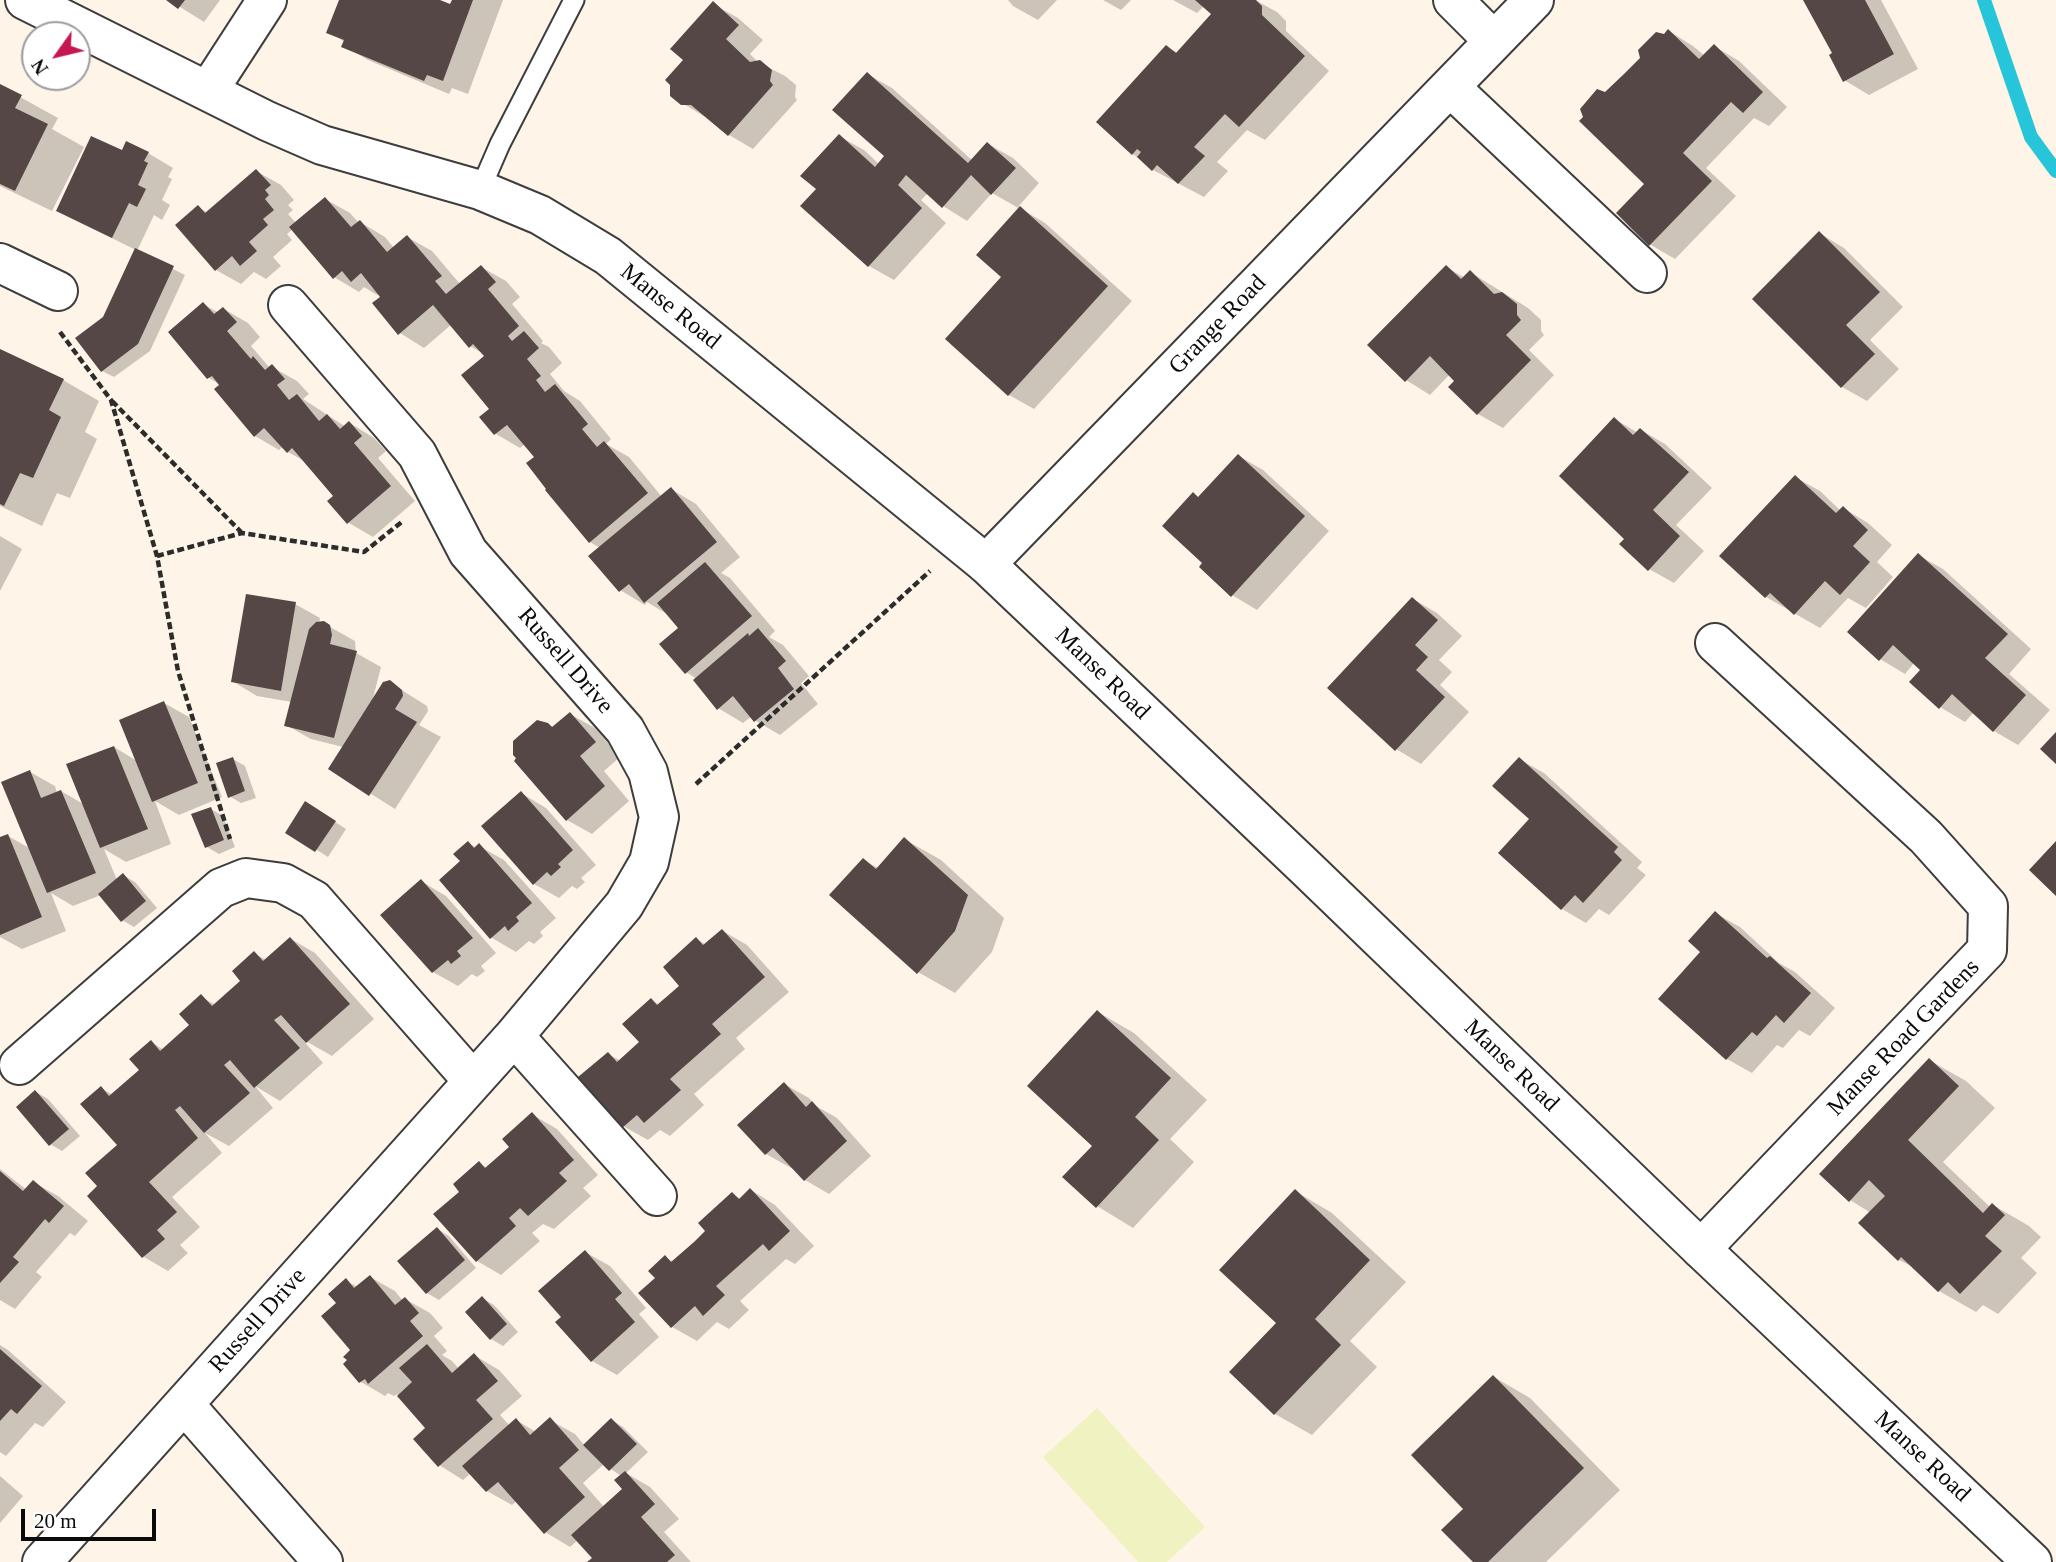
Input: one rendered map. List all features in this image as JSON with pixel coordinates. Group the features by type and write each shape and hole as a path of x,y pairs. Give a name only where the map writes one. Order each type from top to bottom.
{"street":[{"name":"Manse Road","path":"26,0 267,121 322,145 480,190 540,215 608,256 973,554 2032,1562"},
{"path":"208,91 267,0"},
{"path":"1452,0 1494,41"},
{"name":"Grange Road","path":"973,554 1450,87 1534,0"},
{"path":"1450,87 1647,273"},
{"path":"0,262 58,291"},
{"name":"Russell Drive","path":"42,1562 514,1037 624,905 649,862 659,817 648,772 625,730 468,552 418,454 288,305"},
{"name":"Manse Road Gardens","path":"1701,1249 1987,950 1988,906 1926,836 1714,643"},
{"path":"19,1065 220,888 246,878 283,883 314,900 473,1081"},
{"path":"514,1037 657,1196"},
{"path":"184,1404 323,1562"}],"lane":[{"path":"480,190 500,144 574,0"}],"path":[{"path":"58,291 52,321 111,400 242,533"},
{"path":"111,400 157,556 178,671 233,851 246,878"},
{"path":"157,556 242,533 364,552 405,519 451,521"},
{"path":"659,817 973,554"}],"green space":[{"path":"1097,1408 1205,1527 1167,1562 1138,1562 1043,1457"}],"building":[{"path":"166,0 185,0 178,9"},
{"path":"339,0 440,0 450,4 452,0 473,0 443,81 427,75 424,81 341,47 344,40 326,33"},
{"path":"1195,0 1256,0 1262,6 1262,15 1305,56 1239,127 1225,114 1194,147 1205,156 1178,184 1157,165 1152,171 1137,157 1141,152 1137,149 1132,155 1096,122 1166,45 1176,53 1211,14"},
{"path":"1803,0 1865,0 1894,54 1843,82 1829,55 1832,53"},
{"path":"713,1 739,25 726,39 750,62 760,60 772,70 770,81 773,85 728,136 691,105 681,105 670,96 670,85 665,80 683,60 670,49"},
{"path":"1668,29 1699,59 1714,44 1763,92 1743,113 1731,102 1683,153 1712,181 1649,246 1616,213 1644,184 1579,121 1583,117 1580,109 1597,89 1605,92 1640,58 1638,50 1656,32 1664,34"},
{"path":"867,72 968,163 987,142 1016,168 991,195 971,175 942,208 906,175 898,185 922,208 868,267 800,206 816,189 800,176 839,134 875,167 884,156 832,110"},
{"path":"0,84 22,95 15,108 48,124 15,191 0,184"},
{"path":"91,136 122,150 126,141 149,152 144,161 148,163 138,185 146,189 137,207 129,203 112,238 56,211"},
{"path":"256,169 271,185 265,190 269,195 265,199 274,210 263,219 268,225 249,242 257,251 240,266 232,256 215,271 175,225 198,205 205,213"},
{"path":"325,197 351,227 360,220 387,252 407,235 442,276 435,281 446,294 481,265 496,282 488,289 519,326 508,336 512,341 524,331 539,348 527,359 541,376 536,380 545,392 555,384 588,424 582,429 597,447 604,441 648,493 589,543 526,463 534,457 507,425 494,435 479,417 489,409 461,375 484,356 473,344 469,348 433,305 398,335 372,303 380,297 361,273 351,282 342,271 333,279 289,227"},
{"path":"1020,206 1108,286 1008,396 945,339 1001,277 976,255"},
{"path":"1819,231 1880,292 1846,325 1875,354 1841,388 1752,299"},
{"path":"135,248 174,266 138,344 101,372 75,338 103,317"},
{"path":"1446,265 1461,279 1470,270 1494,294 1502,292 1517,304 1517,315 1521,320 1506,335 1531,360 1477,415 1448,387 1454,381 1430,356 1405,382 1367,345"},
{"path":"203,302 214,314 223,307 237,322 227,331 251,359 253,356 265,370 272,364 285,379 277,385 289,400 297,394 319,421 327,414 340,429 349,421 362,436 354,443 391,486 347,524 327,501 333,496 292,448 287,453 264,428 254,437 214,389 219,385 212,376 207,379 168,332"},
{"path":"0,349 64,379 49,410 61,417 33,478 20,473 4,506 0,504"},
{"path":"1614,417 1633,435 1640,428 1689,472 1653,510 1680,536 1648,571 1619,544 1624,539 1559,476"},
{"path":"1238,454 1305,516 1231,597 1199,567 1202,563 1162,526 1193,492 1198,497"},
{"path":"1795,475 1836,513 1843,506 1868,530 1853,546 1870,562 1840,595 1825,581 1794,615 1770,593 1765,598 1719,556"},
{"path":"671,487 717,542 644,603 629,584 619,592 588,556"},
{"path":"1918,553 2008,634 1985,658 2026,695 1993,732 1952,694 1939,709 1909,682 1920,670 1893,645 1879,661 1847,632"},
{"path":"705,562 752,616 685,674 659,644 678,628 657,603"},
{"path":"246,594 296,602 281,691 231,682"},
{"path":"1412,597 1438,620 1415,645 1428,657 1416,670 1445,697 1395,751 1327,688"},
{"path":"324,621 330,625 330,644 357,651 334,738 284,726 309,629 316,622"},
{"path":"758,628 786,661 778,668 794,689 754,722 733,696 717,710 693,680 748,633 749,636"},
{"path":"390,680 402,690 403,696 395,709 417,722 369,796 328,769 383,682"},
{"path":"164,701 198,783 152,802 119,720"},
{"path":"570,712 596,742 580,756 605,786 566,821 514,761 516,758 513,755 513,741 537,720 552,727"},
{"path":"2056,732 2056,764 2040,749"},
{"path":"114,746 148,829 100,848 66,764"},
{"path":"233,757 245,791 228,798 216,763"},
{"path":"1519,757 1618,847 1614,852 1622,860 1583,903 1575,895 1561,910 1498,853 1529,819 1492,786"},
{"path":"30,770 41,798 61,790 96,873 47,893 1,782"},
{"path":"521,791 573,850 558,864 561,867 551,876 547,872 533,885 481,826"},
{"path":"305,801 336,821 315,852 285,833"},
{"path":"211,807 224,840 205,848 191,814"},
{"path":"8,834 42,917 0,935 0,837"},
{"path":"904,837 968,895 955,931 917,974 829,895 863,858 876,869"},
{"path":"468,841 474,848 479,843 532,903 516,917 519,921 508,931 505,926 490,939 439,880 460,861 453,854"},
{"path":"2056,841 2056,896 2029,870"},
{"path":"123,873 146,901 121,922 98,894"},
{"path":"421,879 473,938 457,951 461,956 451,964 448,960 432,973 380,915"},
{"path":"1715,911 1811,993 1784,1023 1776,1015 1757,1036 1752,1032 1726,1060 1658,999 1700,952 1688,941"},
{"path":"722,929 765,977 712,1024 721,1034 670,1079 681,1090 644,1123 637,1115 622,1128 578,1077 608,1052 617,1062 639,1042 622,1024 651,998 657,1005 679,986 663,967 696,937 703,945"},
{"path":"290,937 350,1004 306,1043 281,1015 274,1020 300,1048 254,1088 230,1060 224,1065 250,1093 204,1133 180,1106 175,1110 198,1138 149,1182 177,1212 157,1230 165,1239 142,1258 87,1196 97,1186 85,1173 117,1145 80,1104 101,1086 109,1096 139,1070 129,1059 151,1040 160,1051 189,1025 179,1014 201,994 212,1006 240,981 232,971 254,951 263,961"},
{"path":"1097,1010 1171,1078 1135,1117 1159,1140 1096,1208 1062,1177 1092,1146 1027,1086"},
{"path":"1929,1058 1959,1086 1908,1140 1983,1213 1992,1203 2005,1215 1985,1236 2002,1251 1960,1294 1948,1282 1938,1292 1901,1257 1898,1261 1858,1223 1885,1196 1869,1180 1849,1202 1819,1174"},
{"path":"784,1082 806,1107 812,1101 847,1141 804,1181 773,1148 765,1155 737,1125"},
{"path":"35,1090 69,1129 49,1146 16,1107"},
{"path":"532,1112 574,1160 559,1173 567,1181 528,1216 520,1208 509,1218 516,1226 476,1262 433,1214 459,1192 453,1184 479,1161 485,1168 509,1147 502,1139"},
{"path":"0,1171 23,1191 33,1180 64,1206 49,1223 45,1219 13,1257 19,1262 0,1283"},
{"path":"750,1188 790,1231 769,1251 763,1244 716,1286 725,1295 703,1316 695,1306 671,1328 638,1293 655,1278 648,1271 665,1255 671,1262 694,1242 705,1231 698,1223 732,1192 739,1199"},
{"path":"1295,1189 1370,1260 1315,1319 1341,1345 1274,1415 1229,1372 1276,1323 1219,1270"},
{"path":"437,1227 465,1260 426,1294 397,1261"},
{"path":"585,1250 622,1293 615,1299 635,1322 591,1362 555,1322 561,1317 538,1291"},
{"path":"370,1275 395,1305 405,1297 419,1313 410,1321 423,1336 368,1384 365,1379 359,1383 343,1364 347,1360 343,1357 350,1350 321,1316 336,1303 328,1294 346,1278 354,1288"},
{"path":"482,1296 507,1324 490,1340 465,1312"},
{"path":"427,1344 452,1373 474,1353 498,1381 476,1400 493,1419 438,1467 413,1439 425,1428 397,1396 412,1382 399,1368"},
{"path":"0,1349 42,1386 17,1414 11,1409 0,1421"},
{"path":"1493,1375 1584,1468 1488,1562 1473,1562 1441,1530 1463,1509 1411,1455"},
{"path":"550,1417 579,1450 559,1468 585,1497 544,1534 498,1482 486,1492 462,1466 516,1418 530,1435"},
{"path":"611,1418 637,1444 609,1471 583,1445"},
{"path":"625,1471 655,1504 641,1517 675,1555 667,1562 587,1562 592,1558 571,1535 622,1489 614,1480"}],"waterway":[{"path":"1984,0 2031,137 2056,171"}]}
